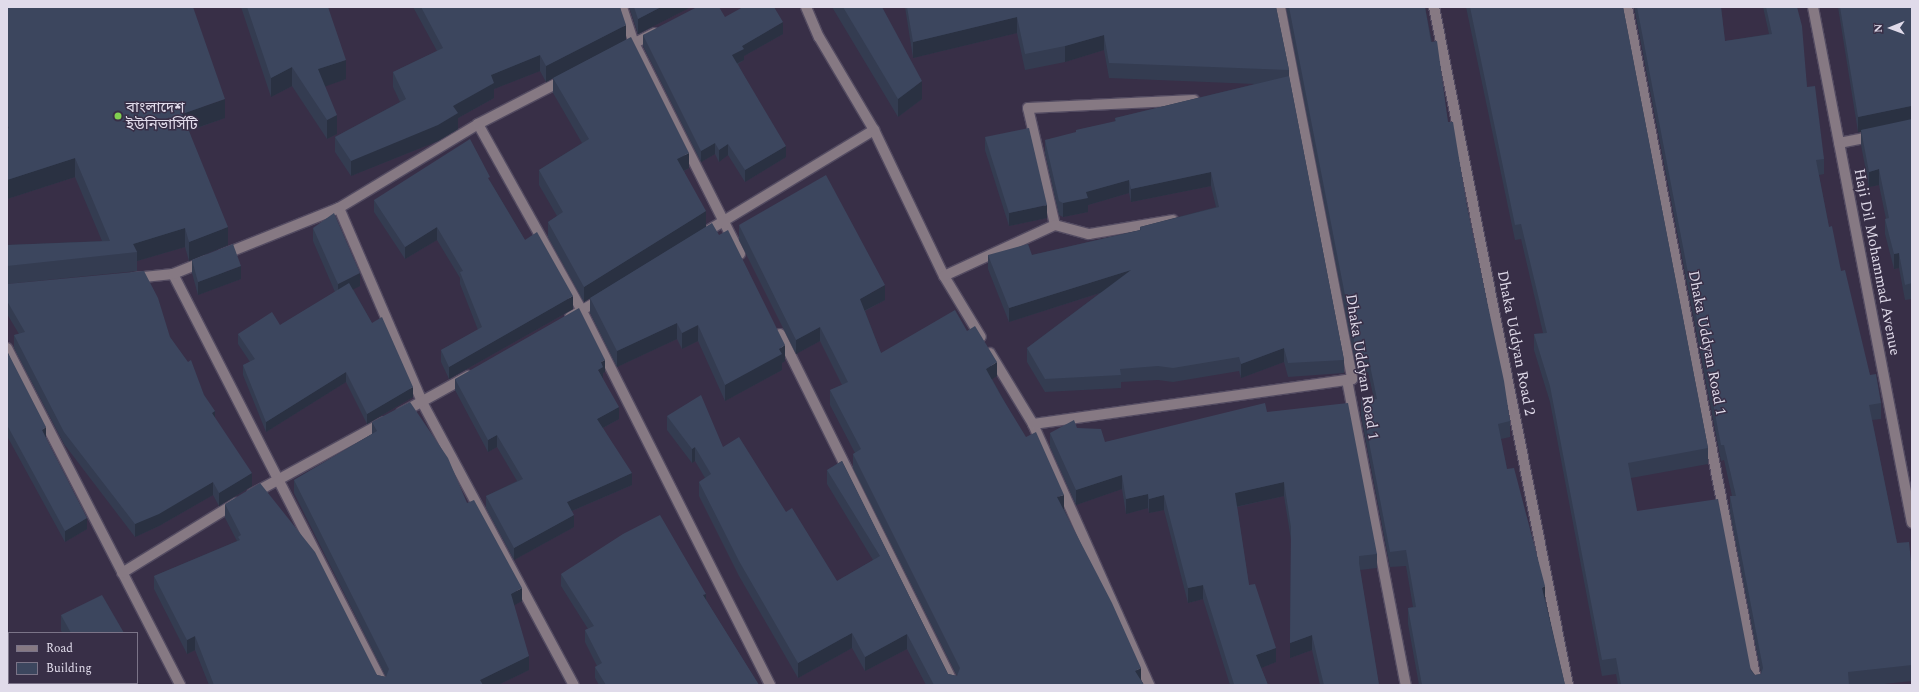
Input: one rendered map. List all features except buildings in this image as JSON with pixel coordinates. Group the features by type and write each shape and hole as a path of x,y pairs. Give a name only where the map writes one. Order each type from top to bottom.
{"street":[{"path":"622,7 634,43 745,264"},
{"path":"806,7 819,37 874,130 944,276 1033,424 1150,685"},
{"name":"Dhaka Uddyan Road 1","path":"1280,7 1352,379 1347,380 1406,685"},
{"name":"Dhaka Uddyan Road 2","path":"1434,7 1568,685"},
{"name":"Dhaka Uddyan Road 1","path":"1626,7 1757,685"},
{"name":"Haji Dil Mohammad Avenue","path":"1813,7 1912,523"},
{"path":"613,54 663,29"},
{"path":"126,279 173,274 339,208 478,124 578,73"},
{"path":"1055,225 1028,108 1178,103 1201,99"},
{"path":"478,124 582,311 770,685"},
{"path":"696,238 874,130"},
{"path":"1839,143 1883,134"},
{"path":"339,208 422,402 574,685"},
{"path":"944,276 1055,225 1089,234 1182,218"},
{"path":"173,274 279,477 382,685"},
{"path":"561,322 609,294"},
{"path":"773,321 954,685"},
{"path":"7,348 180,685"},
{"path":"122,573 279,477 422,402 478,370"},
{"path":"1033,424 1352,379"}],"place":[{"name":"বাংলাদেশ ইউনিভার্সিটি","path":"118,116"}]}
